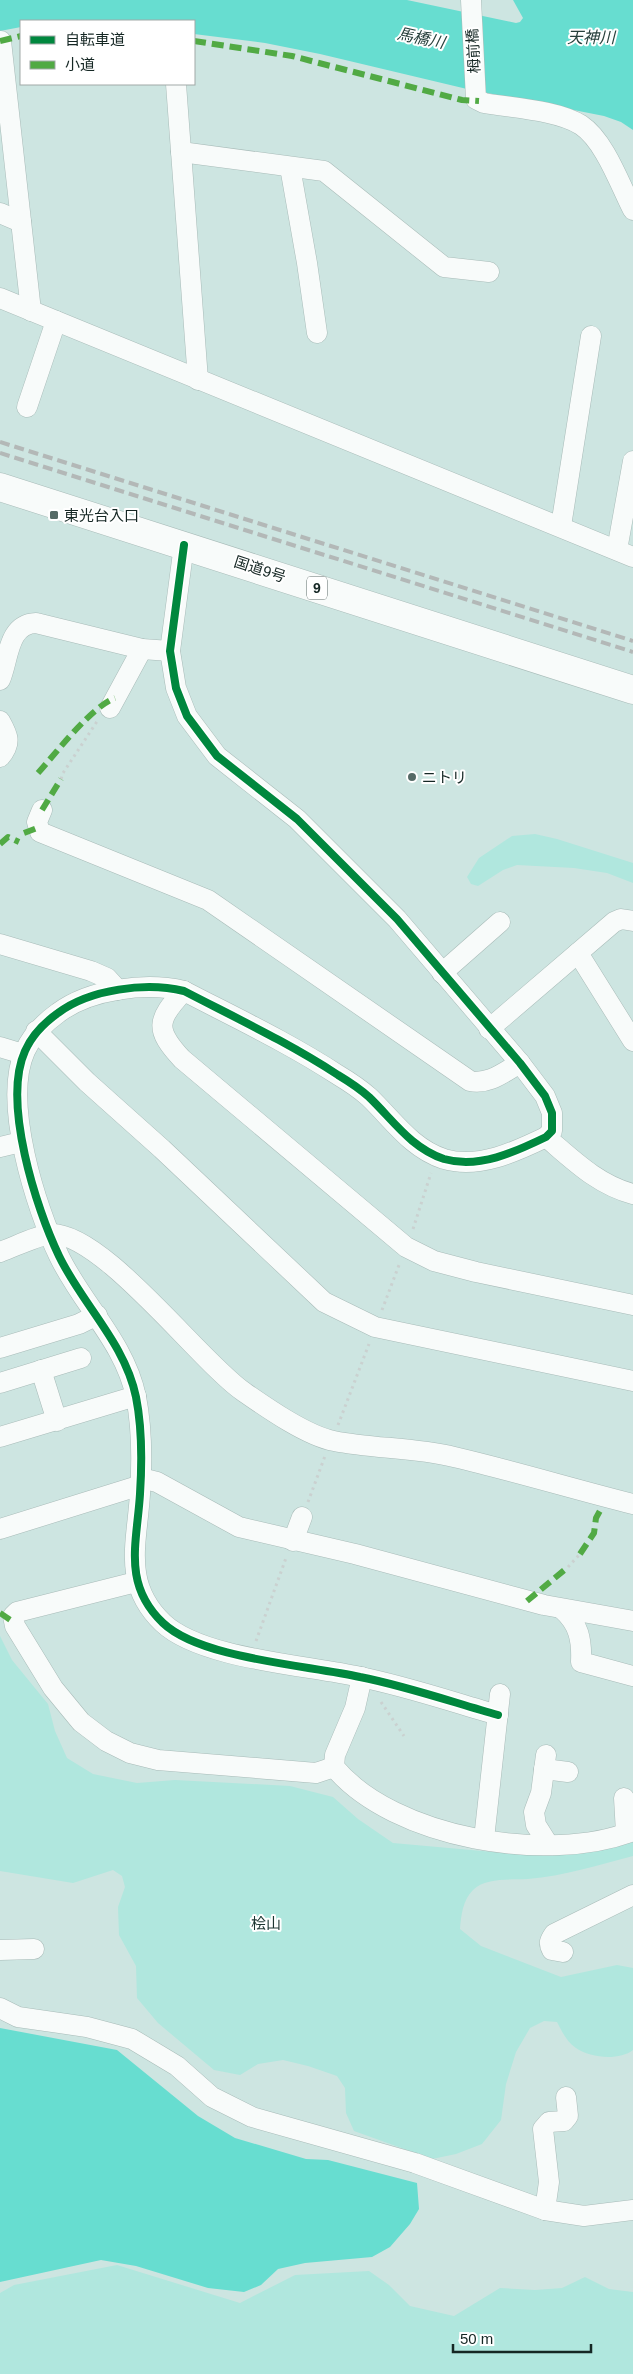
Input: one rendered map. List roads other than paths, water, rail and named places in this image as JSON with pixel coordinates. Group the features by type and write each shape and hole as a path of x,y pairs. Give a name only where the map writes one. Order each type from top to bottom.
{"highway":[{"name":"国道9号","path":"0,487 633,690"}],"street":[{"name":"栂前橋","path":"471,3 476,99 484,104 562,117 582,126 602,147 633,210"},
{"path":"0,41 31,311"},
{"path":"176,85 198,380"},
{"path":"181,152 324,170 444,267 490,272"},
{"path":"290,166 317,333"},
{"path":"0,213 21,222"},
{"path":"0,298 561,526 625,554 633,460"},
{"path":"27,407 56,321"},
{"path":"561,526 591,336"},
{"path":"184,545 170,651 172,671 181,703 206,743 230,767 297,819 397,919 520,1063 545,1096 552,1113 552,1131 546,1137 489,1160 469,1162 445,1159 422,1149 402,1132 368,1096 338,1075 184,991 168,987 118,990 77,1000 52,1017 36,1031 23,1054 18,1088 21,1142 32,1183 60,1257 115,1346 136,1396 141,1481 134,1553 136,1582 157,1617 174,1633 198,1644 251,1657 362,1677 498,1715"},
{"path":"0,680 14,635 21,626 28,623 36,623 142,649 170,651"},
{"path":"110,708 142,649"},
{"path":"0,721 8,735 8,743 0,756"},
{"path":"42,810 37,822 40,832 208,900 470,1081 483,1082 490,1080 520,1063"},
{"path":"490,1028 614,922 621,919 633,921"},
{"path":"442,973 500,922"},
{"path":"0,944 91,970 108,978 118,990"},
{"path":"578,953 633,1041"},
{"path":"184,991 168,1007 162,1020 161,1030 167,1043 190,1066 406,1247 434,1260 476,1272 633,1305"},
{"path":"36,1031 87,1082 196,1181 324,1302 375,1327 633,1381"},
{"path":"0,1047 23,1054"},
{"path":"546,1137 590,1174 613,1188 633,1194"},
{"path":"0,1147 21,1142"},
{"path":"0,1252 51,1234 93,1249 124,1276 242,1390 288,1421 331,1441 378,1448 425,1451 633,1504"},
{"path":"0,1348 79,1324 97,1315"},
{"path":"0,1383 81,1358"},
{"path":"41,1370 57,1421"},
{"path":"0,1437 136,1396"},
{"path":"0,1528 141,1481 157,1482 239,1527 355,1554 562,1609 591,1612 633,1621"},
{"path":"293,1541 302,1517"},
{"path":"136,1582 17,1612 13,1616 14,1626 53,1688 81,1722 106,1741 130,1753 158,1760 316,1773 334,1767"},
{"path":"562,1609 570,1616 579,1631 581,1662 633,1676"},
{"path":"334,1767 335,1755 355,1708 362,1677"},
{"path":"484,1839 500,1694"},
{"path":"548,1844 536,1825 534,1812 541,1793 545,1762 568,1772"},
{"path":"334,1767 358,1788 408,1820 451,1834 484,1839 548,1844 580,1843 629,1832 624,1798"},
{"path":"564,1952 552,1950 550,1939 554,1934 633,1895"},
{"path":"0,1950 34,1949"},
{"path":"0,2008 18,2017 87,2027 132,2039 177,2066 212,2097 252,2116 414,2163 545,2210 584,2216 633,2210"},
{"path":"545,2210 549,2182 543,2129 549,2122 564,2121 568,2116 566,2097"}],"water":[{"path":"0,0 407,0 516,23 520,22 523,18 513,0 633,0 633,130 621,122 604,116 467,89 320,54 265,43 195,34 195,20 20,20 20,27 0,31"},
{"path":"0,2028 117,2050 198,2116 235,2138 306,2159 328,2160 417,2183 419,2209 410,2224 390,2247 372,2257 305,2263 278,2269 261,2285 244,2292 208,2288 136,2266 101,2260 0,2282"}],"railway":[{"path":"0,442 633,641"},
{"path":"0,453 633,652"}],"place":[{"name":"東光台入口","path":"54,515"},
{"name":"ニトリ","path":"412,777"}],"water label":[{"name":"天神川","path":"591,37"},
{"name":"馬橋川","path":"421,38"}],"park label":[{"name":"桧山","path":"266,1923"}]}
